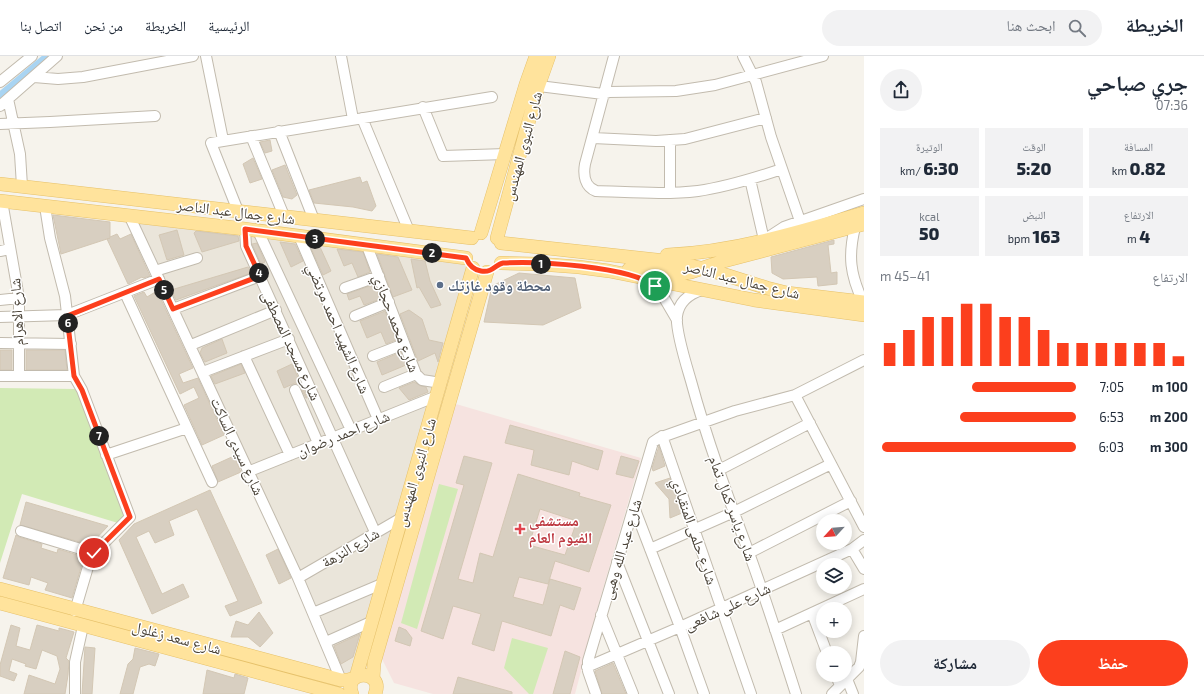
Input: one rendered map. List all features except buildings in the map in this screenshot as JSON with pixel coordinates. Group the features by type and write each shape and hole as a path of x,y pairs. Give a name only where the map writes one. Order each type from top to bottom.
{"main road":[{"name":"شارع النبوى المهندس","path":"499,240 532,85 536,56"},
{"name":"شارع النبوى المهندس","path":"477,236 532,85 549,56"},
{"name":"شارع جمال عبد الناصر","path":"0,184 409,231 477,236"},
{"name":"شارع جمال عبد الناصر","path":"1,201 299,236 470,263"},
{"path":"630,257 693,254 764,240 864,213"},
{"path":"609,271 635,269 679,274 859,226"},
{"path":"487,233 499,240 504,253 500,263 494,269 487,272 470,263 466,247 477,236 487,233"},
{"name":"شارع جمال عبد الناصر","path":"499,240 581,252 675,262 704,268 787,293 863,302"},
{"path":"580,266 576,259 581,252"},
{"name":"شارع النبوى المهندس","path":"387,587 434,431 437,396 470,263"},
{"name":"شارع جمال عبد الناصر","path":"500,263 580,266 760,301 864,315"},
{"name":"شارع النبوى المهندس","path":"378,688 374,663 387,587 403,517 434,431 487,272"},
{"name":"شارع سعد زغلول","path":"0,589 341,680 364,674 378,688"},
{"name":"شارع سعد زغلول","path":"0,603 339,694"},
{"name":"شارع النبوى المهندس","path":"352,694 351,688 356,677 373,621 384,605"},
{"path":"203,658 207,644"}],"street":[{"path":"0,82 32,56"},
{"path":"0,106 58,56"},
{"path":"34,77 58,79 83,77 193,56"},
{"path":"206,56 223,140"},
{"path":"341,56 357,119 409,231"},
{"path":"614,56 584,169 586,180 592,189 670,193 698,191 750,180 782,169"},
{"path":"743,56 753,74 782,169 800,221"},
{"path":"532,85 603,94 609,92 676,92 715,85 824,56"},
{"path":"238,211 211,143 492,97"},
{"path":"8,99 20,154 22,186"},
{"path":"424,107 443,156 506,154"},
{"path":"0,124 155,116"},
{"path":"592,138 670,140 700,136 766,118"},
{"path":"279,131 314,220"},
{"path":"251,136 284,216"},
{"path":"670,140 670,193"},
{"path":"750,180 764,240 784,227 864,199"},
{"name":"شارع الاهرام","path":"1,201 18,298 19,376"},
{"path":"45,206 50,238 65,296 74,376 82,390 130,517 94,553 90,560 75,610"},
{"name":"شارع سيدى الساكت","path":"129,215 250,471 326,642 341,680"},
{"path":"859,226 851,246 851,265 855,284 863,302"},
{"name":"شارع مسجد المصطفى","path":"245,229 246,246 334,437 375,532"},
{"path":"258,231 351,430"},
{"name":"شارع الشهيد احمد مرتضي","path":"299,236 378,419"},
{"name":"شارع محمد حجازي","path":"368,246 416,374 422,380 441,383"},
{"path":"0,251 10,249"},
{"path":"0,317 67,316 124,293 157,275 197,258"},
{"path":"173,309 260,276"},
{"path":"345,288 379,276"},
{"name":"شارع ياسر كمال تمام","path":"643,279 660,291 677,320 690,378 702,421 776,630 793,693"},
{"path":"677,320 682,303 691,294 702,290"},
{"path":"124,293 212,482"},
{"path":"0,300 18,298"},
{"path":"355,316 389,302"},
{"path":"190,345 276,310"},
{"path":"203,372 289,339"},
{"path":"0,343 71,344"},
{"path":"373,356 404,344"},
{"path":"244,356 290,455"},
{"path":"662,436 702,421 795,395 864,360"},
{"path":"384,386 416,374"},
{"path":"0,376 74,376"},
{"path":"295,390 318,443"},
{"path":"795,395 864,527"},
{"name":"شارع احمد رضوان","path":"250,471 437,396"},
{"path":"719,470 810,423"},
{"path":"106,455 187,428"},
{"name":"شارع عبد الله وهبى","path":"587,667 652,444 656,439 662,436"},
{"name":"شارع حلمى المنقبادي","path":"662,436 751,694"},
{"path":"650,549 734,512 831,464"},
{"path":"749,553 850,501"},
{"path":"634,508 704,694"},
{"name":"شارع النزهة","path":"298,578 403,517"},
{"path":"21,531 94,553"},
{"name":"شارع على شافعى","path":"852,549 864,540"},
{"path":"852,549 864,569"},
{"name":"شارع على شافعى","path":"587,667 680,627 850,550"},
{"path":"617,562 669,694"},
{"path":"313,613 387,587"},
{"path":"776,630 864,589"},
{"path":"812,613 824,646"},
{"path":"601,615 633,694"},
{"path":"326,642 373,621"},
{"path":"75,694 75,662 83,626"},
{"path":"832,694 859,667 863,657 864,636"},
{"path":"587,667 596,694"},
{"path":"844,683 853,694"}],"shaded area":[{"path":"129,215 469,263 356,677 344,680"},
{"name":"مستشفى الفيوم العام","path":"456,404 641,458 600,599 575,694 433,694 394,683 382,659"}],"green space":[{"path":"0,388 76,389 125,517 118,523 22,494 0,563"},
{"path":"439,484 458,489 417,629 401,623"},
{"path":"512,638 548,648 533,694 529,694 504,668"}],"waterway":[{"path":"0,96 48,56"}],"place":[{"name":"محطة وقود غازتك","path":"440,285"},
{"name":"مستشفى الفيوم العام","path":"520,529"}],"route":[{"path":"94,553 130,517 79,382 74,376 67,316 159,279 173,309 260,276 246,246 244,237 245,229 466,258 473,268 487,272 498,267 500,263 580,266 643,279 655,286"}]}
